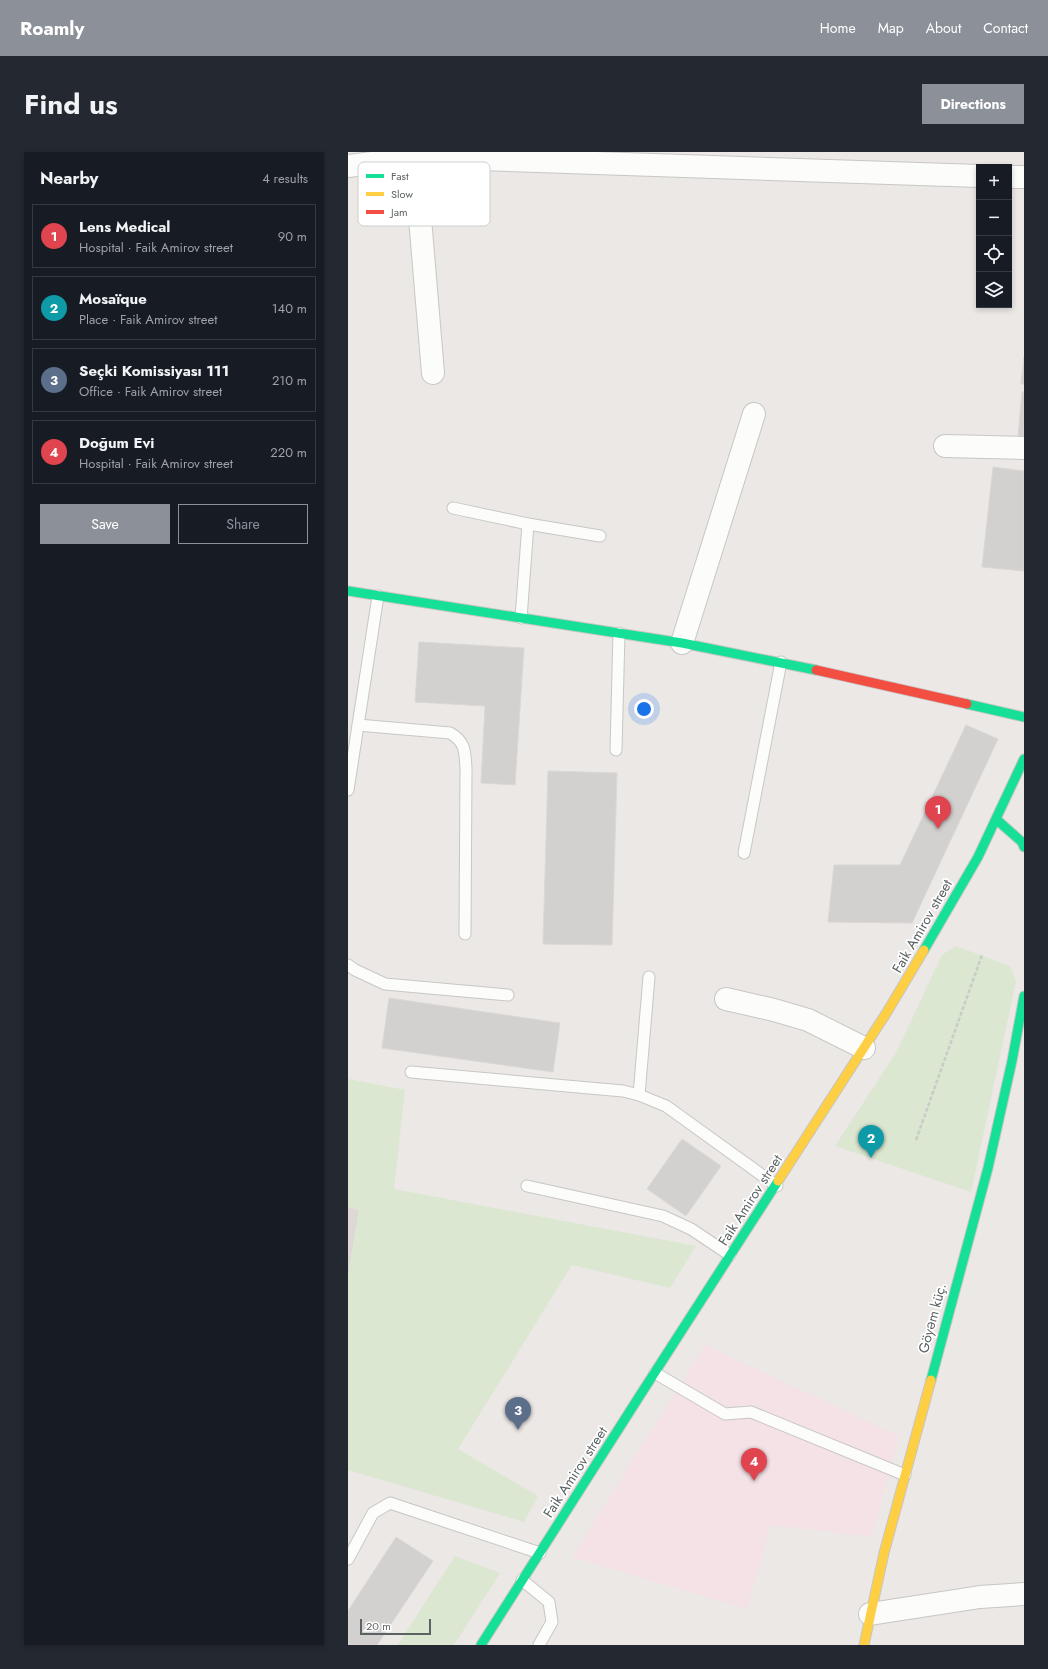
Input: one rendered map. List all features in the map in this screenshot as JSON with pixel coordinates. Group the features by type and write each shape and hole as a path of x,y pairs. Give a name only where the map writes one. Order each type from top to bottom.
{"main road":[{"path":"348,591 682,643 781,662 1024,717"},
{"name":"Faik Amirov street","path":"481,1645 730,1255 777,1186 907,980 966,879 997,820 1024,761"},
{"path":"997,820 1022,842 1024,847"},
{"name":"Göyəm küç.","path":"864,1645 884,1553 988,1168 1012,1062 1024,996"}],"street":[{"path":"386,162 415,159 547,156 976,176"},
{"path":"348,166 358,165"},
{"path":"1012,177 1024,177"},
{"path":"421,226 433,373"},
{"path":"682,643 754,414"},
{"path":"945,446 1024,448"},
{"path":"726,999 774,1010 808,1020 864,1048"},
{"path":"870,1614 980,1598 1024,1594"}],"lane":[{"path":"453,508 528,524 600,536"},
{"path":"521,618 528,524"},
{"path":"348,790 378,596"},
{"path":"616,750 619,633"},
{"path":"744,853 781,662"},
{"path":"358,725 450,733 459,738 465,752 466,769 465,934"},
{"path":"348,965 355,970 385,984 508,996"},
{"path":"639,1095 649,977"},
{"path":"411,1072 623,1091 639,1095 666,1106 777,1186"},
{"path":"527,1186 663,1216 690,1229 730,1255"},
{"path":"655,1373 725,1414 751,1412 905,1475"},
{"path":"348,1559 373,1513 390,1503 540,1553"},
{"path":"522,1580 549,1602 552,1622 539,1645"}],"path":[{"path":"916,1140 982,955"}],"shaded area":[{"path":"348,1207 359,1210 348,1276"},
{"path":"705,1345 899,1436 872,1537 771,1525 747,1609 572,1557"}],"green space":[{"path":"956,946 1010,966 1016,981 971,1192 835,1146 896,1053 942,955"},
{"path":"348,1079 405,1090 394,1189 696,1246 670,1288 572,1265 458,1449 538,1496 524,1522 348,1470 348,1276 359,1210 348,1207"},
{"path":"455,1556 500,1573 454,1645 398,1645"}],"building":[{"path":"1024,357 1024,384 1021,384"},
{"path":"1022,392 1024,392 1024,437 1018,437"},
{"path":"993,467 1024,471 1024,571 982,567"},
{"path":"419,642 524,648 515,785 481,783 485,706 415,702"},
{"path":"966,725 998,739 912,923 828,922 834,865 900,865"},
{"path":"548,771 617,773 612,945 543,944"},
{"path":"389,998 560,1023 553,1072 382,1048"},
{"path":"682,1139 721,1166 686,1216 647,1189"},
{"path":"396,1537 433,1561 377,1645 348,1645 348,1611"}],"traffic: fast":[{"path":"348,591 682,643 816,670"},
{"path":"967,704 1024,717"},
{"path":"924,950 978,857 1024,759"},
{"path":"997,820 1022,842 1024,847"},
{"path":"931,1380 988,1168 1012,1061 1024,996"},
{"path":"481,1645 778,1181"}],"traffic: slow":[{"path":"778,1181 887,1012 924,950"},
{"path":"864,1645 884,1553 931,1380"}],"traffic: jam":[{"path":"816,670 967,704"}],"place":[{"name":"Lens Medical","path":"938,829"},
{"name":"Mosaïque","path":"871,1158"},
{"name":"Seçki Komissiyası 111","path":"518,1430"},
{"name":"Doğum Evi","path":"754,1481"}]}
